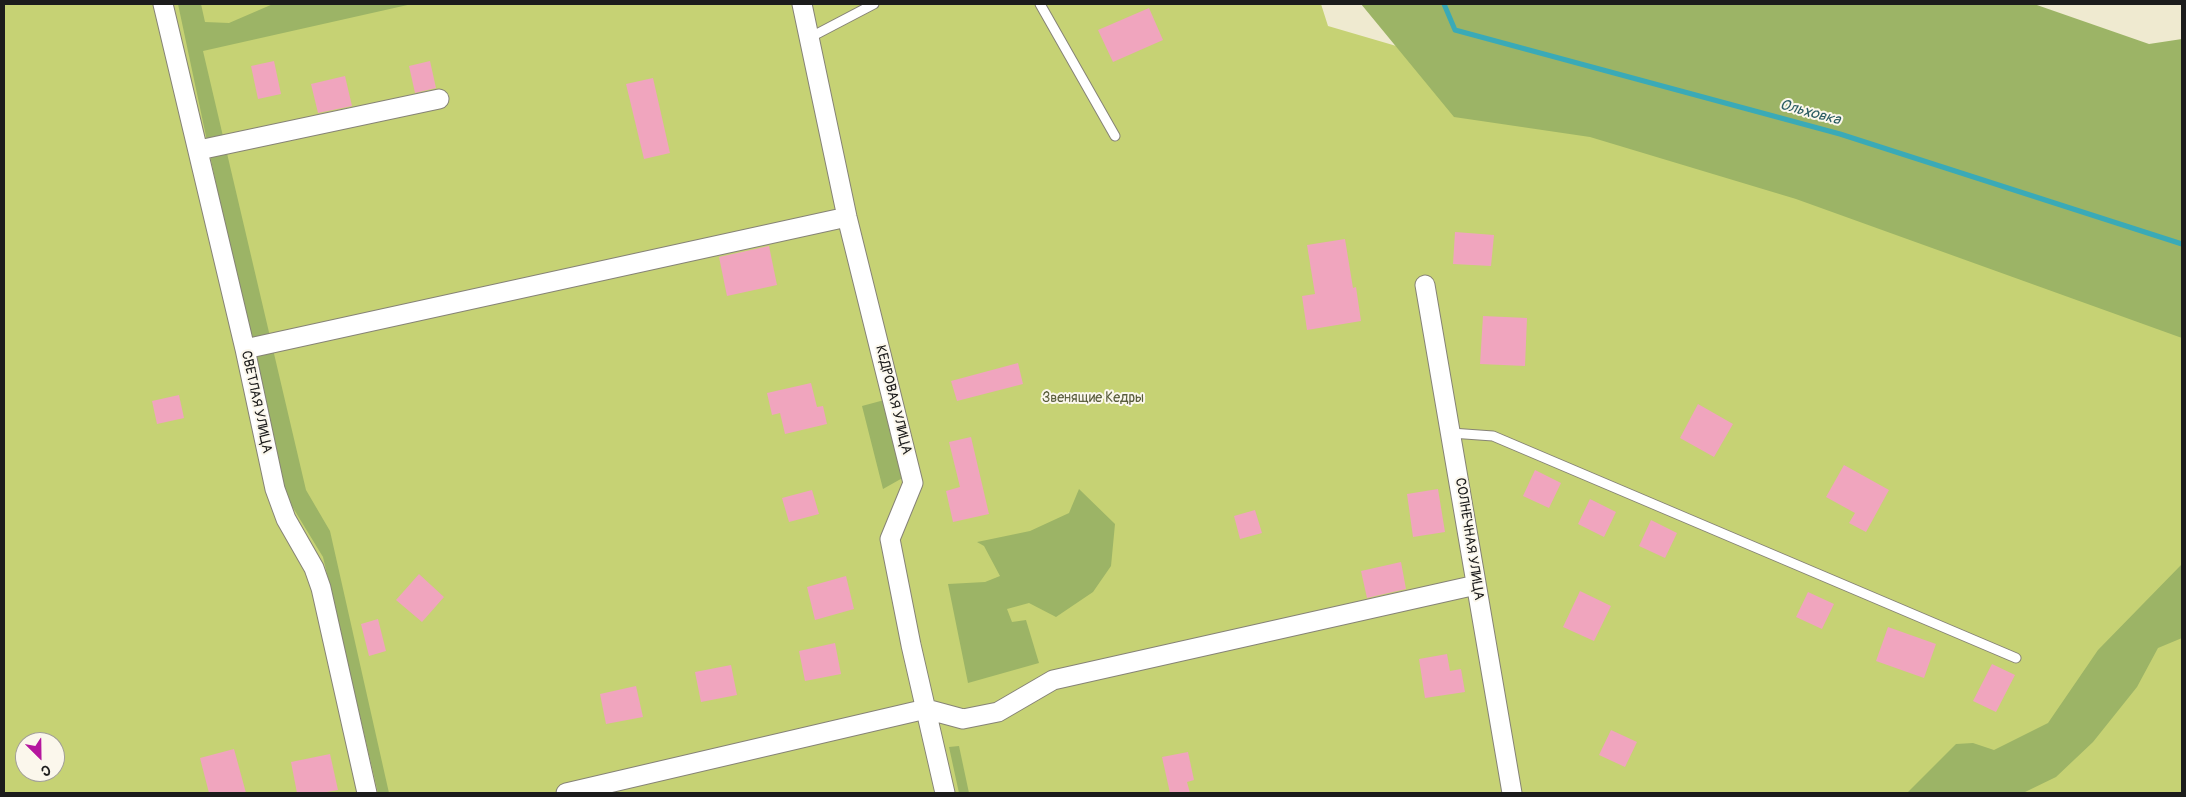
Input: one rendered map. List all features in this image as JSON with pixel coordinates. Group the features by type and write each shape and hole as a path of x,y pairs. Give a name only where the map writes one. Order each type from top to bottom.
{"street":[{"name":"СВЕТЛАЯ УЛИЦА","path":"163,4 245,349 275,489 286,518 309,559 321,588 367,793"},
{"name":"КЕДРОВАЯ УЛИЦА","path":"802,4 847,217 914,483 890,539 945,793"},
{"path":"199,150 438,99"},
{"path":"245,349 847,217"},
{"name":"СОЛНЕЧНАЯ УЛИЦА","path":"1425,285 1512,793"},
{"path":"566,793 926,709 963,719 998,712 1053,680 1476,585"}],"lane":[{"path":"809,38 874,4"},
{"path":"1040,4 1115,136"},
{"path":"1451,433 1492,436 2016,658"}],"green space":[{"name":"Звенящие Кедры","path":"4,4 1321,4 1328,26 2182,276 2182,793 4,793"},
{"path":"178,4 201,4 205,22 229,23 273,4 412,4 203,51 306,490 330,531 389,793 378,793 323,557 287,498 221,207"},
{"path":"1361,4 2034,4 2149,44 2182,39 2182,338 1796,199 1590,137 1454,117"},
{"path":"888,399 906,476 883,489 862,406"},
{"path":"1079,489 1115,524 1111,566 1093,592 1056,617 1029,603 1007,609 1012,622 1026,620 1039,663 968,683 948,584 985,582 1000,576 984,546 977,542 1030,531 1069,513"},
{"path":"2182,564 2182,638 2158,648 2137,687 2093,742 2056,777 2023,793 1907,793 1956,744 1973,743 1994,750 2048,723 2098,650"},
{"path":"959,746 969,793 959,793 949,747"}],"building":[{"path":"1149,8 1163,40 1113,62 1098,30"},
{"path":"274,61 281,94 258,99 251,66"},
{"path":"430,61 436,88 415,93 409,66"},
{"path":"345,76 352,106 318,113 311,84"},
{"path":"653,78 670,153 644,159 626,84"},
{"path":"1455,232 1494,235 1491,266 1453,264"},
{"path":"1345,239 1353,288 1356,287 1361,321 1307,330 1302,296 1315,294 1307,245"},
{"path":"769,246 777,285 727,296 719,257"},
{"path":"1483,316 1527,318 1525,366 1480,364"},
{"path":"1018,363 1023,384 957,401 951,381"},
{"path":"811,383 817,407 823,406 827,424 785,434 780,413 772,415 767,393"},
{"path":"179,395 184,418 157,424 152,401"},
{"path":"1698,404 1733,424 1714,457 1680,438"},
{"path":"971,437 989,514 953,522 946,491 960,487 949,442"},
{"path":"1844,465 1889,490 1866,532 1849,523 1855,513 1826,497"},
{"path":"1535,470 1561,483 1549,508 1523,496"},
{"path":"1438,489 1445,532 1413,537 1407,494"},
{"path":"812,490 819,514 789,522 782,498"},
{"path":"1590,499 1616,512 1604,537 1578,524"},
{"path":"1255,510 1262,533 1240,539 1234,516"},
{"path":"1651,520 1677,533 1665,558 1639,546"},
{"path":"1401,562 1406,589 1367,598 1361,571"},
{"path":"419,574 444,597 422,622 396,600"},
{"path":"846,576 854,609 815,620 807,587"},
{"path":"1580,591 1611,606 1594,641 1563,627"},
{"path":"1808,592 1834,604 1822,629 1796,617"},
{"path":"378,619 386,651 369,656 361,624"},
{"path":"1888,627 1936,644 1924,678 1876,661"},
{"path":"835,643 841,674 805,681 799,651"},
{"path":"1447,654 1450,671 1461,669 1465,692 1425,698 1419,659"},
{"path":"1992,664 2015,675 1996,712 1973,701"},
{"path":"731,665 737,695 701,702 695,672"},
{"path":"636,686 643,717 606,724 600,694"},
{"path":"1611,730 1637,742 1625,767 1599,755"},
{"path":"234,749 246,793 209,793 200,758"},
{"path":"1188,752 1194,780 1187,782 1190,793 1170,793 1162,757"},
{"path":"330,754 338,790 321,793 297,793 291,762"}],"waterway":[{"name":"Ольховка","path":"1444,4 1455,30 1840,134 2182,244"}]}
